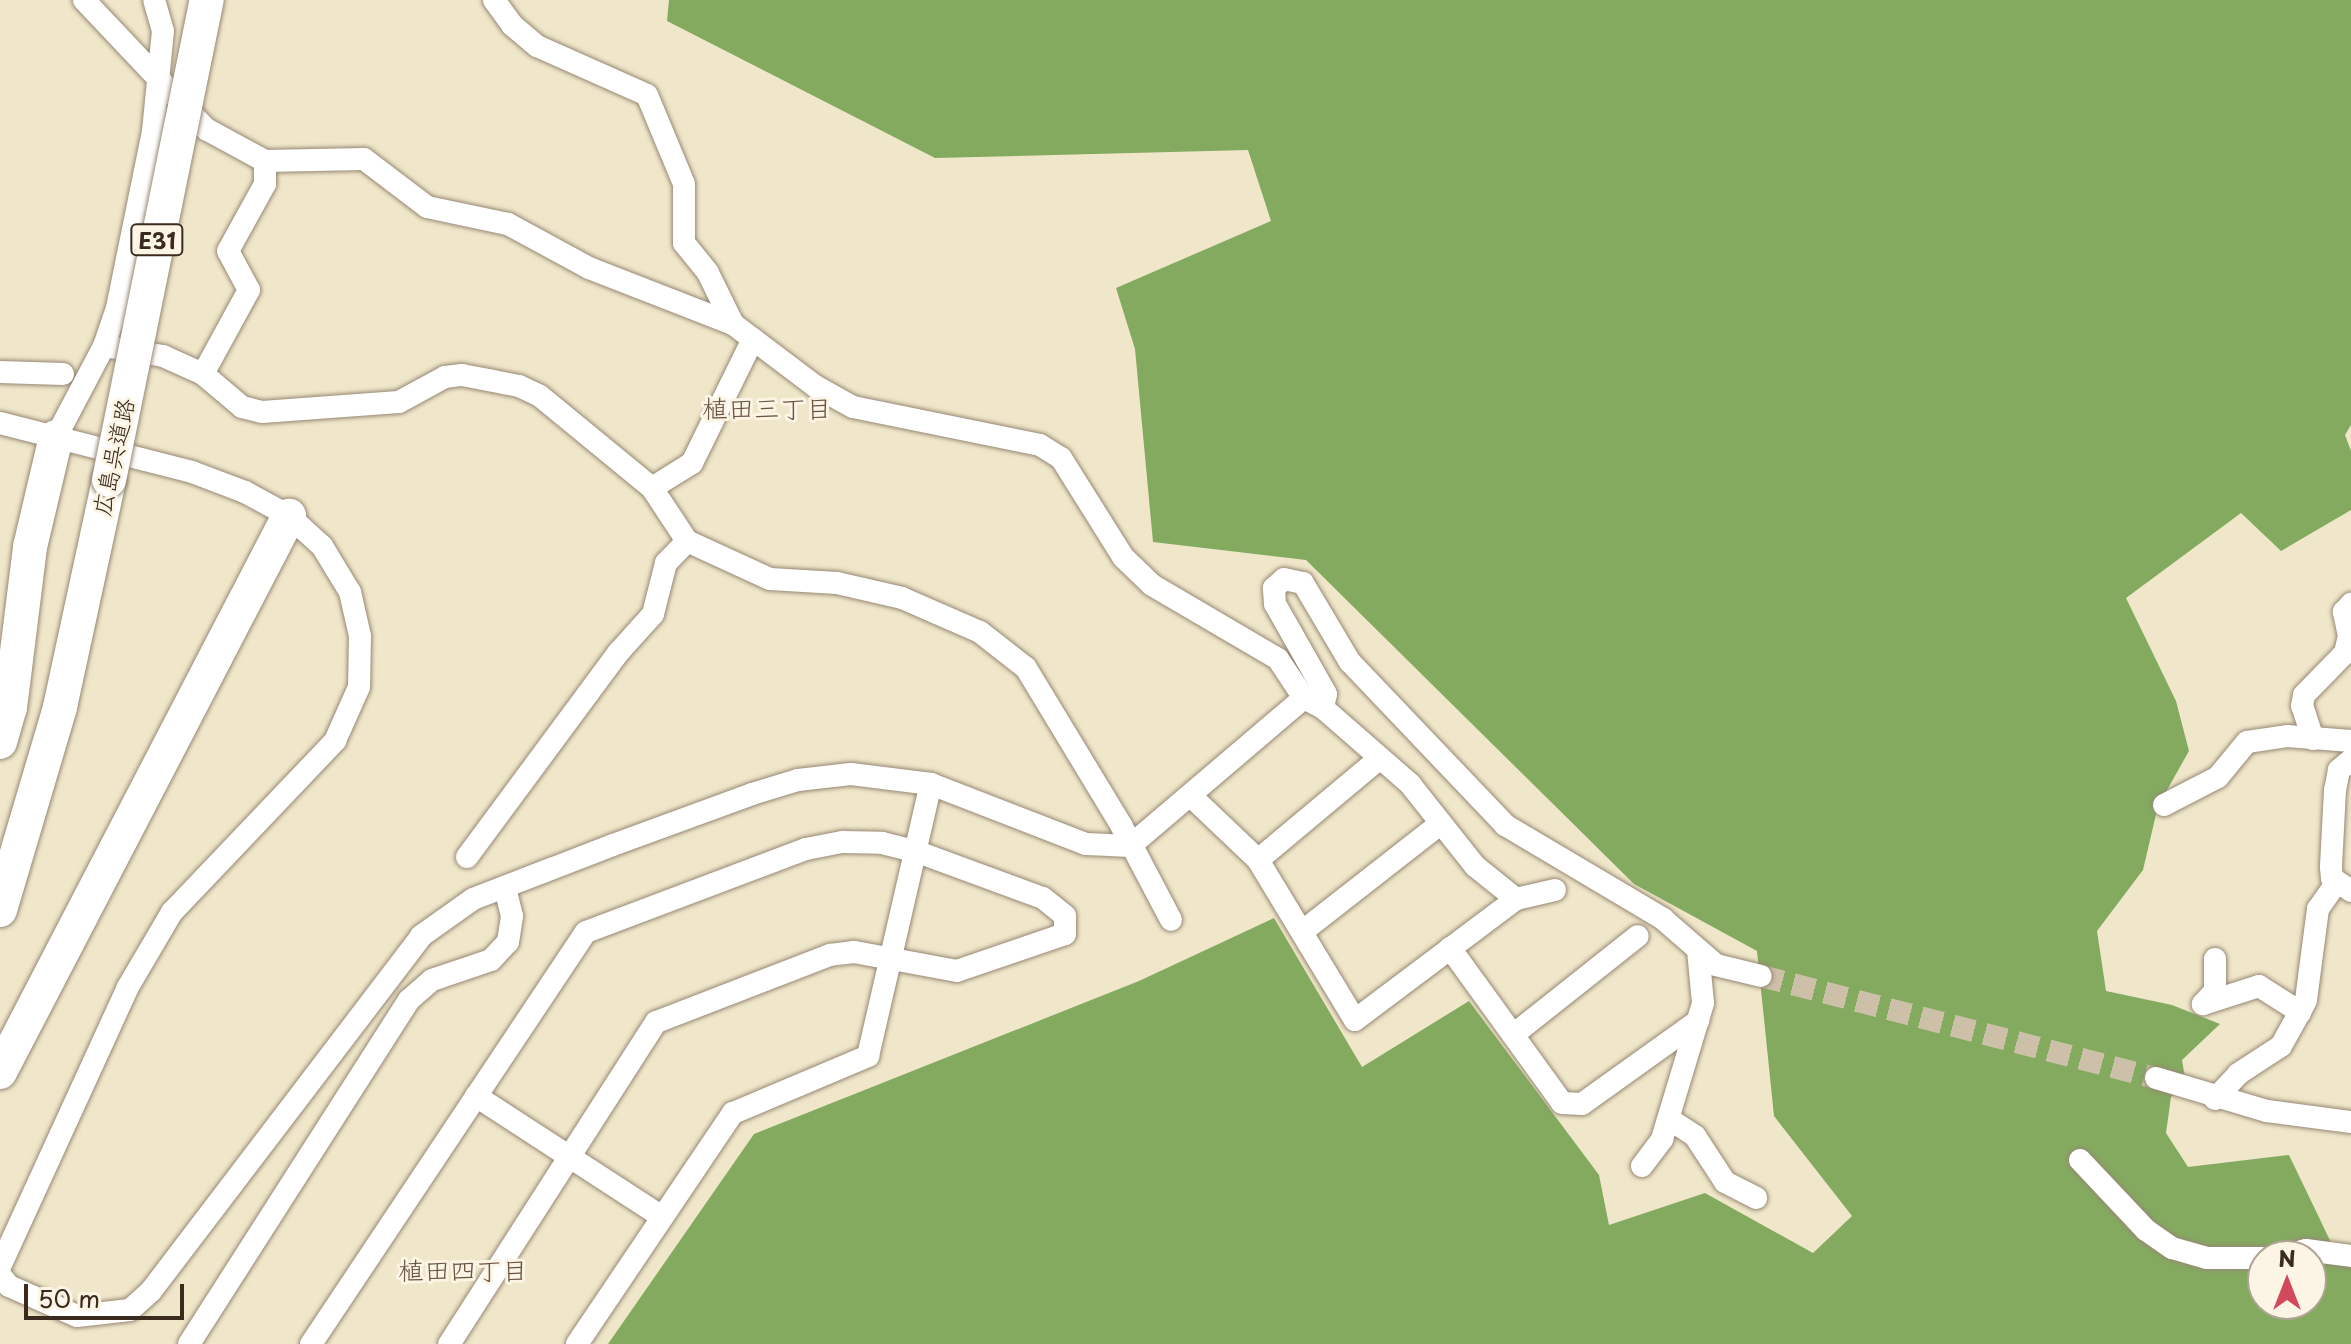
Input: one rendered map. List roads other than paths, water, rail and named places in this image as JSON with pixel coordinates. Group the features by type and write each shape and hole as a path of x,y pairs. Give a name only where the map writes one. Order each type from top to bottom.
{"highway":[{"name":"広島呉道路","path":"0,910 60,707 207,0"},
{"path":"0,742 10,708 30,547 56,437"},
{"path":"0,1072 289,516"}],"street":[{"path":"84,0 98,10 158,84 206,129 265,161 364,159 427,207 508,224 589,268 733,324 815,386 853,407 1040,445 1061,458 1123,557 1152,585 1278,659 1313,703 1380,758 1441,823 1475,866 1516,899"},
{"path":"56,437 104,346 141,190 163,31 154,0"},
{"path":"494,0 512,25 537,46 647,95 684,184 684,243 708,273 733,324"},
{"path":"203,374 249,290 228,251 265,184 265,161"},
{"path":"652,488 692,463 753,339"},
{"path":"104,346 163,356 203,374 242,407 262,412 399,402 454,376 519,386 540,396 652,488 687,541 770,579 837,583 902,598 980,632 1026,668 1171,920"},
{"path":"0,372 63,374"},
{"path":"0,423 192,472 245,492 289,516 322,546 350,592 360,636 359,687 335,741 172,912 128,987 0,1266"},
{"path":"467,857 618,653 653,614 666,563 687,541"},
{"path":"0,1275 9,1286 77,1316 130,1310 151,1291 421,936 447,913 505,887 798,780 881,774 931,784 1086,844 1130,846 1326,694 1275,604 1274,588 1284,579 1303,583 1350,662 1505,825 1663,919 1716,965 1761,976"},
{"path":"2313,739 2302,706 2304,695 2345,653 2349,636 2344,612 2351,604"},
{"path":"2164,805 2218,777 2247,742 2265,737 2351,741"},
{"path":"1258,860 1380,758"},
{"path":"2215,1099 2238,1074 2281,1046 2306,1000 2316,917 2344,887 2331,867 2335,790 2339,770 2351,760"},
{"path":"577,1344 733,1113 868,1056 931,784"},
{"path":"1193,798 1258,860 1355,1020 1516,899 1555,890"},
{"path":"1303,931 1441,823"},
{"path":"311,1344 586,932 806,849 882,843 915,851 1043,898 1065,916 1065,934 957,971 854,952 830,955 656,1022 449,1344"},
{"path":"195,1342 409,1000 432,980 491,960 508,942 512,916 505,887"},
{"path":"1513,1035 1638,936"},
{"path":"1450,948 1562,1103 1582,1104 1698,1021"},
{"path":"1642,1166 1662,1139 1698,1021 1703,981 1695,960 1698,950"},
{"path":"2215,959 2215,991 2203,1004 2259,986 2300,1012"},
{"path":"2156,1078 2215,1099 2308,1120 2351,1122"},
{"path":"476,1096 662,1217"},
{"path":"1669,1119 1695,1136 1725,1182 1756,1198"},
{"path":"2080,1160 2146,1230 2172,1248 2207,1258 2247,1258"},
{"path":"2327,1253 2351,1256"}],"tunnel":[{"path":"1761,976 2156,1078"}],"district":[{"name":"植田三丁目","path":"767,408"},
{"name":"植田四丁目","path":"463,1270"}]}
